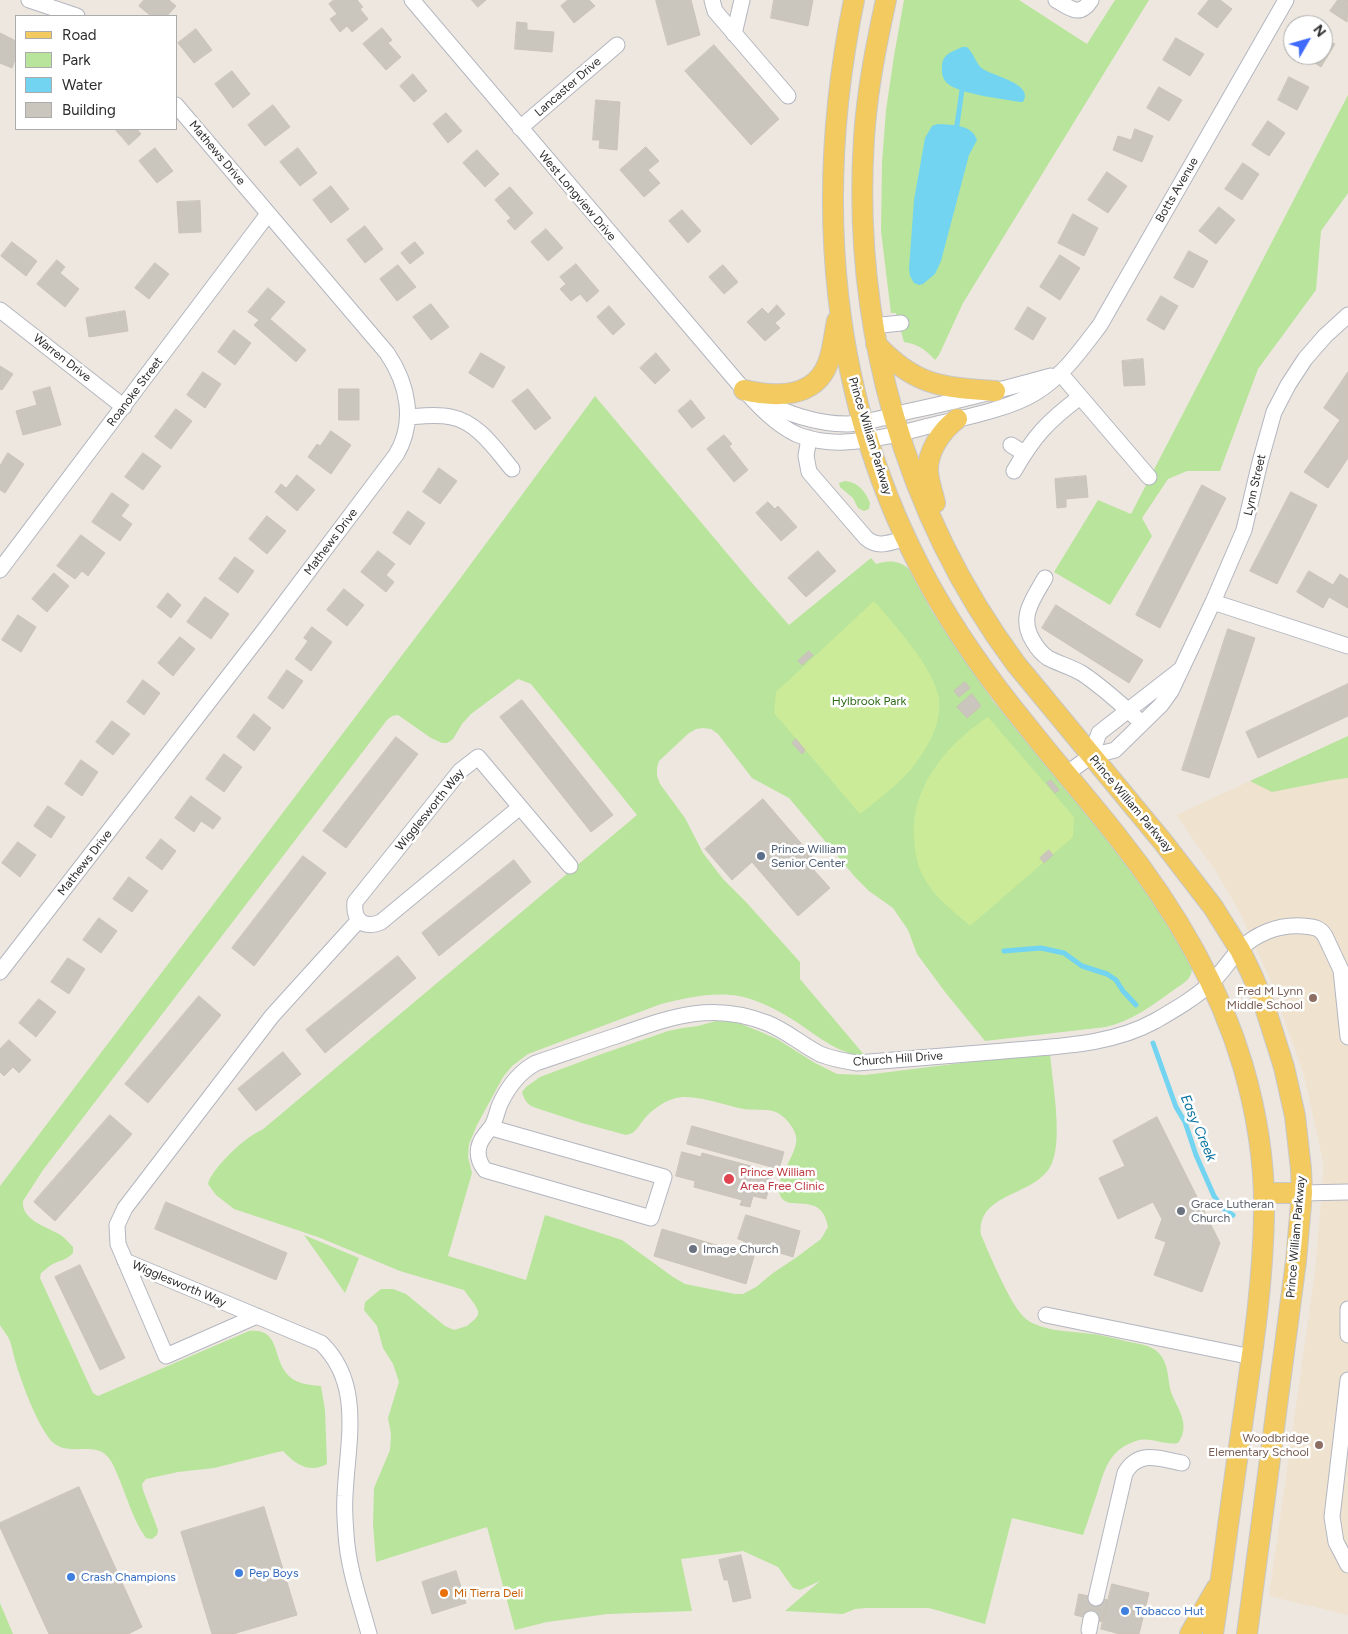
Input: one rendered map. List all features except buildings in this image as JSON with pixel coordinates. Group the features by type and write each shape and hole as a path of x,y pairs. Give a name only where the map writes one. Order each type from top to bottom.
{"main road":[{"name":"Prince William Parkway","path":"854,0 842,74 834,174 833,238 839,309 847,355 866,431 879,473 906,538 927,581 958,630 1000,691 1142,868 1167,905 1211,982 1229,1022 1244,1070 1256,1120 1264,1193 1261,1272 1252,1357 1213,1634"},
{"name":"Prince William Parkway","path":"886,0 870,80 863,166 864,252 874,335 896,424 928,512 976,606 999,640 1091,756 1199,886 1240,950 1263,1000 1284,1067 1295,1116 1302,1169 1302,1193 1296,1261 1248,1632"},
{"path":"744,390 760,394 778,395 795,392 812,384 819,378 828,362 839,309"},
{"path":"874,335 900,368 924,381 953,388 995,392"},
{"path":"943,544 928,473 928,463 940,436 957,419"},
{"path":"1264,1193 1302,1193"},
{"path":"1190,1634 1222,1576"}],"street":[{"path":"29,0 74,15"},
{"name":"West Longview Drive","path":"412,0 744,390 773,419 795,434 809,438 842,442 866,431 896,424"},
{"path":"712,0 715,11 788,96"},
{"path":"734,34 742,0"},
{"path":"1056,0 1074,10 1082,10 1088,6 1091,0"},
{"name":"Botts Avenue","path":"896,424 957,419 1004,405 1034,393 1060,374 1100,325 1286,0"},
{"name":"Lancaster Drive","path":"520,128 617,45"},
{"name":"Mathews Drive","path":"0,972 254,645 390,463 403,442 408,417 406,396 401,379 387,353 178,107"},
{"name":"Roanoke Street","path":"0,570 268,214"},
{"name":"Warren Drive","path":"0,310 124,407"},
{"name":"Lynn Street","path":"1066,774 1091,756 1115,750 1171,692 1244,530 1260,462 1278,405 1305,359 1325,336 1348,315"},
{"path":"874,335 901,323"},
{"path":"896,424 995,392 1060,374 1149,477"},
{"name":"West Longview Drive","path":"744,390 776,408 811,420 847,424 866,431"},
{"path":"1014,471 1018,449 1080,397"},
{"path":"408,417 450,416 463,421 481,433 512,469"},
{"path":"809,438 806,456 809,472 866,538 874,544 906,538"},
{"path":"1045,578 1028,610 1026,619 1031,639 1037,648 1048,658 1086,676 1142,723"},
{"path":"1213,602 1348,646"},
{"name":"Lynn Street","path":"1091,756 1100,733 1181,669"},
{"name":"Wigglesworth Way","path":"369,1634 351,1572 346,1534 344,1497 351,1424 350,1403 337,1363 321,1343 125,1261 118,1244 116,1231 119,1219 125,1208 272,1016 359,920 354,910 356,902 460,771 478,757 570,866"},
{"path":"359,920 365,924 373,925 380,922 520,807"},
{"name":"Church Hill Drive","path":"492,1128 664,1177 651,1218 485,1170 480,1162 478,1151 481,1140 492,1128 500,1103 508,1090 527,1068 536,1063 672,1017 696,1013 720,1012 768,1023 821,1054 838,1061 857,1063 1052,1047 1108,1039 1124,1035 1152,1022 1189,1000 1211,982 1240,950 1258,936 1281,927 1317,928 1326,936 1344,970 1348,1037"},
{"path":"1302,1193 1348,1192"},
{"path":"125,1261 166,1356 257,1316"},
{"path":"1348,1309 1348,1335"},
{"path":"1046,1316 1252,1357"},
{"path":"1348,1380 1332,1517 1333,1530 1343,1548 1348,1565"},
{"path":"1096,1598 1125,1473 1133,1462 1146,1457 1182,1463"}],"shaded area":[{"name":"Fred M Lynn Middle School","path":"1348,736 1348,1615 1269,1596 1315,1272 1324,1166 1304,1075 1270,979 1240,913 1217,873 1176,815"}],"green space":[{"path":"904,0 1019,0 1087,44 1115,0 1149,0 963,303 935,360 921,348 904,342 896,313 891,313 881,231 882,163 886,110"},
{"path":"1348,95 1348,193 1321,231 1316,290 1258,369 1220,471 1187,471 1168,479 1142,518 1152,536 1110,605 1054,572 1098,500 1131,514"},
{"name":"Hylbrook Park","path":"595,396 789,625 871,558 876,564 893,562 909,569 931,610 993,701 1067,789 1145,887 1192,965 1192,972 1185,982 1159,1001 1133,1017 1116,1024 1106,1027 985,1041 917,954 908,930 893,908 869,891 855,877 789,798 752,778 718,734 711,729 696,729 689,733 659,761 657,776 660,784 685,818 703,853 723,879 800,962 800,979 866,1057 848,1053 831,1045 793,1020 767,1006 748,998 721,995 695,997 661,1004 528,1054 512,1066 503,1077 469,1144 468,1157 472,1173 448,1256 526,1280 545,1215 622,1240 685,1284 743,1294 756,1287 821,1239 828,1227 825,1215 812,1205 790,1203 780,1195 781,1180 795,1148 796,1140 795,1133 790,1124 778,1113 744,1109 699,1098 681,1097 669,1100 658,1107 648,1115 635,1131 626,1135 533,1107 524,1098 522,1092 540,1077 668,1031 716,1021 736,1022 777,1039 815,1063 837,1074 865,1075 1050,1052 1057,1124 1057,1139 1052,1163 1045,1174 988,1210 982,1221 981,1235 1014,1304 1020,1313 1033,1324 1061,1331 1099,1335 1143,1345 1156,1350 1165,1362 1171,1392 1184,1425 1182,1437 1178,1443 1141,1440 1127,1445 1114,1455 1105,1469 1083,1535 1012,1518 985,1624 929,1608 866,1608 855,1609 843,1614 785,1611 820,1581 800,1590 793,1588 778,1567 743,1551 681,1559 692,1611 608,1614 547,1622 515,1630 487,1527 376,1562 373,1524 374,1488 390,1450 391,1434 388,1418 399,1382 393,1364 383,1348 377,1326 364,1310 365,1302 381,1289 393,1289 406,1294 445,1326 454,1330 467,1326 478,1315 478,1311 464,1290 400,1271 318,1237 234,1209 216,1195 208,1184 222,1162 239,1145 262,1130 637,815 531,684 518,679 471,714 453,739 447,743 431,738 398,715 392,716 387,720 43,1170 23,1201 26,1214 37,1223 62,1236 73,1247 73,1253 70,1256 54,1263 41,1273 40,1278 93,1393 98,1396 249,1331 259,1331 267,1334 271,1339 283,1369 292,1379 308,1385 321,1386 325,1410 327,1464 308,1468 292,1460 283,1451 214,1468 178,1472 146,1479 142,1484 143,1490 158,1530 157,1535 152,1539 146,1538 134,1516 115,1468 107,1456 94,1450 62,1447 55,1444 48,1437 30,1403 10,1341 0,1325 0,1186 459,580"},
{"path":"845,481 854,483 864,491 870,503 869,509 864,511 858,508 853,498 840,487 839,483"},
{"name":"Hylbrook Park","path":"874,601 912,647 930,674 939,699 939,712 933,735 913,766 894,787 860,814 774,713 776,692"},
{"path":"988,717 1074,817 1073,837 970,926 938,897 923,876 916,854 914,820 918,802 934,769 959,740"},
{"path":"1348,736 1348,778 1272,792 1250,781"},
{"path":"304,1235 359,1258 345,1293"},
{"path":"0,1603 13,1634 0,1634"}],"water":[{"path":"962,47 967,47 981,68 1018,85 1023,90 1025,96 1023,102 962,91 948,84 942,74 942,63 948,54"},
{"path":"938,124 966,128 971,131 977,140 969,155 941,261 935,274 919,285 914,283 909,269 914,200 925,138 932,126"}],"waterway":[{"path":"957,125 962,90"},
{"name":"Easy Creek","path":"1004,951 1041,948 1064,953 1082,966 1107,974 1116,980 1136,1005"},
{"name":"Easy Creek","path":"1153,1043 1176,1107 1185,1122 1196,1155 1214,1196 1224,1209 1233,1215"}],"place":[{"name":"Prince William Senior Center","path":"761,856"},
{"name":"Fred M Lynn Middle School","path":"1313,998"},
{"name":"Prince William Area Free Clinic","path":"729,1179"},
{"name":"Grace Lutheran Church","path":"1181,1211"},
{"name":"Image Church","path":"693,1249"},
{"name":"Woodbridge Elementary School","path":"1319,1445"},
{"name":"Pep Boys","path":"239,1573"},
{"name":"Crash Champions","path":"71,1577"},
{"name":"Mi Tierra Deli","path":"444,1593"},
{"name":"Tobacco Hut","path":"1125,1611"}]}
